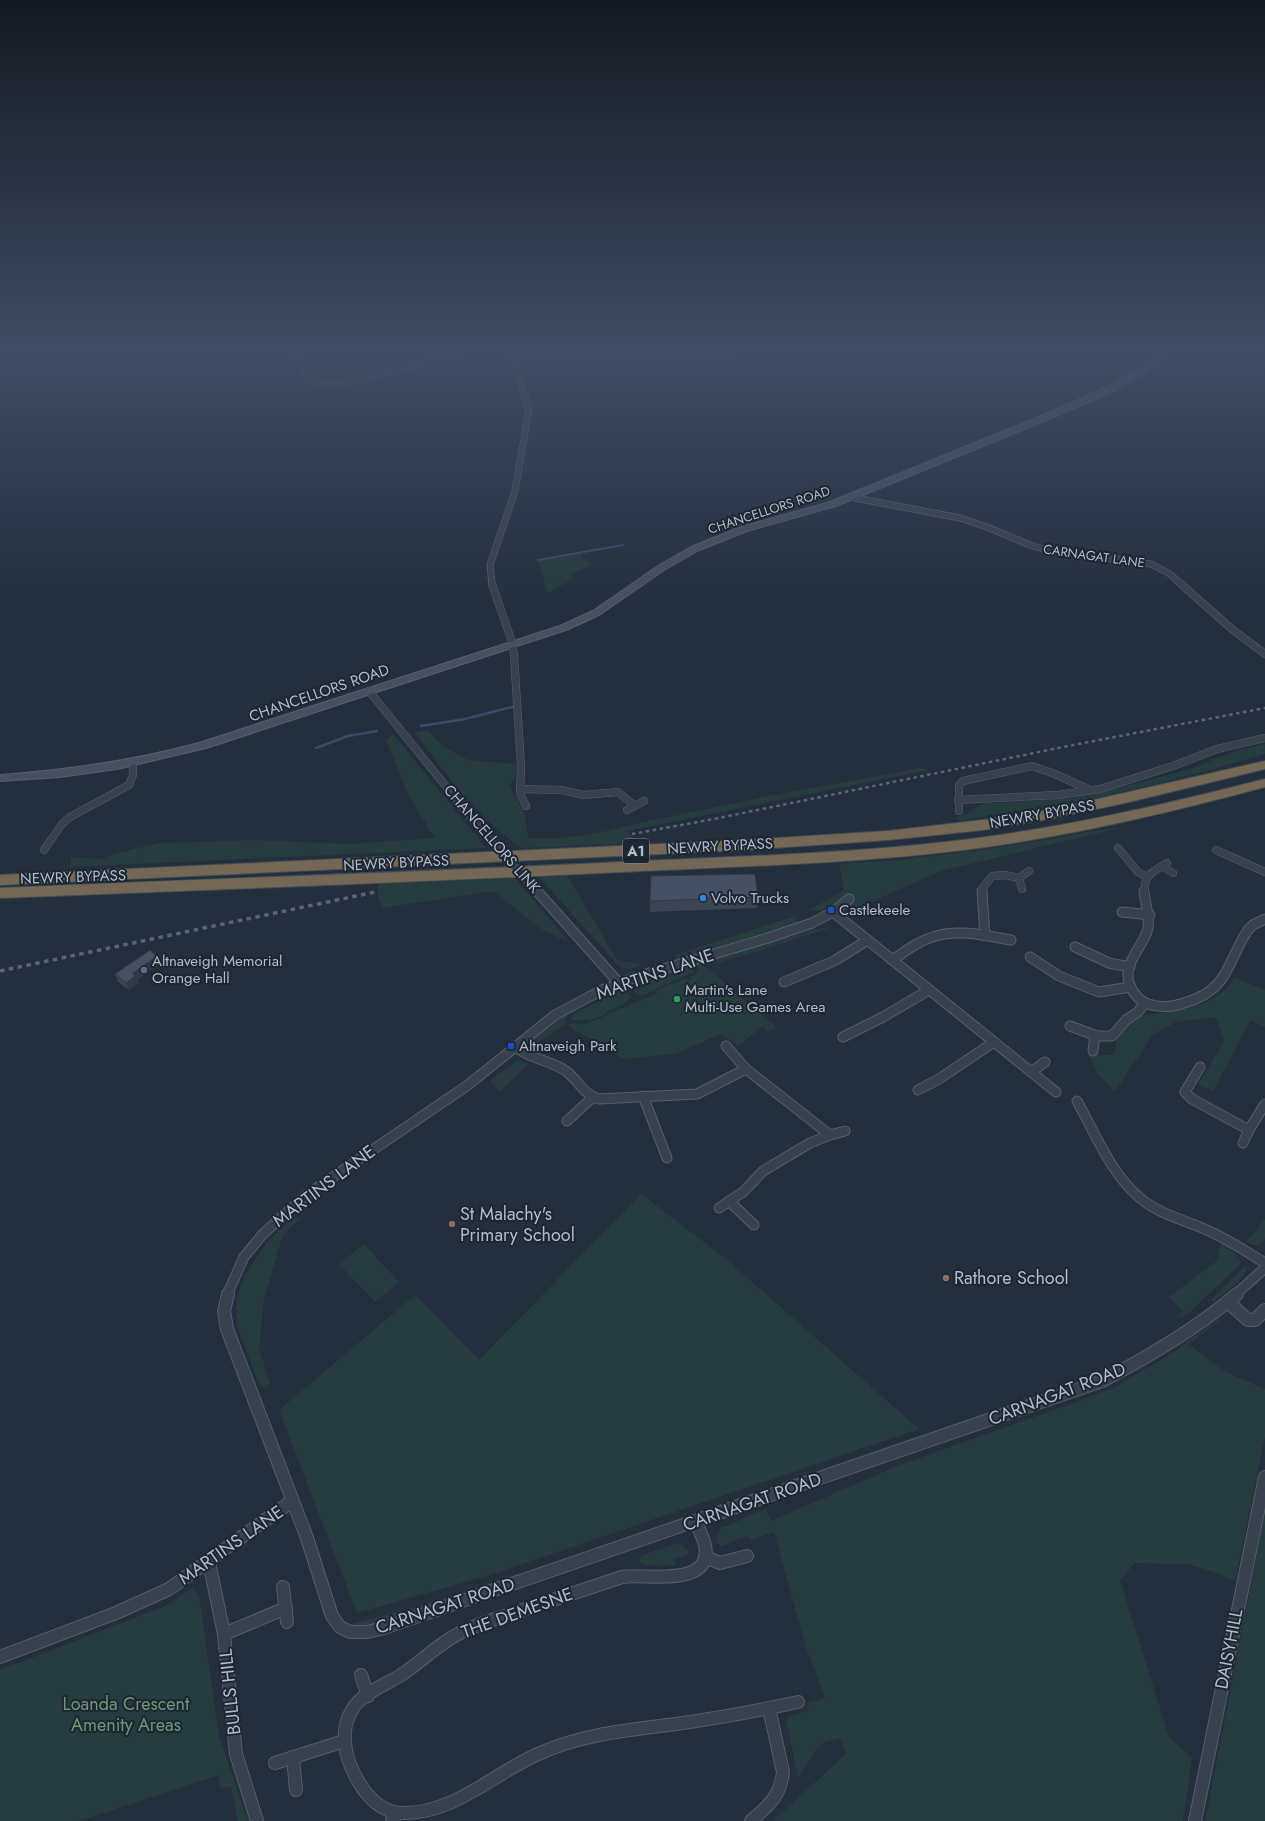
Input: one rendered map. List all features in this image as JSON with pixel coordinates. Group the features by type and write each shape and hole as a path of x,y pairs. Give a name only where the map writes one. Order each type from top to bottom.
{"highway":[{"name":"NEWRY BYPASS","path":"0,880 359,865 819,842 921,833 1062,812 1265,765"},
{"name":"NEWRY BYPASS","path":"0,893 570,869 894,852 948,847 1071,828 1182,805 1265,783"}],"street":[{"path":"525,435 515,491 490,565 492,584 512,642 516,667 521,767 520,793 526,806"},
{"name":"CHANCELLORS ROAD","path":"0,778 60,774 133,764 201,747 563,628 596,613 661,568 694,550 739,531 815,510 850,497 1002,435"},
{"name":"CARNAGAT LANE","path":"850,497 960,518 981,524 1030,545 1051,551 1151,564 1170,574 1233,630 1265,654"},
{"name":"CHANCELLORS LINK","path":"369,691 482,831 620,983"},
{"path":"958,800 1058,795 1090,790 1146,775 1217,749 1265,738"},
{"path":"44,850 62,824 70,817 129,785 134,774 133,764"},
{"path":"959,811 959,785 963,781 1028,767 1046,770 1090,790"},
{"path":"520,789 561,790 584,795 618,792 635,806"},
{"path":"627,810 644,801"},
{"path":"1118,848 1138,872 1147,876"},
{"path":"1216,850 1265,872"},
{"path":"1173,874 1164,864 1147,876 1144,884 1150,915 1148,928 1130,967 1128,975 1131,987 1137,997 1144,1004 1155,1007 1176,1005 1199,998 1213,990 1234,959 1250,928 1265,919"},
{"path":"985,936 982,888 992,876 1005,875 1020,878 1029,871"},
{"path":"1020,878 1022,889"},
{"name":"MARTINS LANE","path":"0,1657 116,1613 169,1589 209,1562 292,1501 227,1329 224,1311 232,1280 244,1257 262,1234 305,1196 468,1085 555,1015 620,983 812,923 833,912 849,899"},
{"path":"833,912 1056,1092"},
{"path":"1122,912 1150,915"},
{"path":"892,960 936,936 947,934 985,936 1011,940"},
{"path":"784,982 834,961 868,940"},
{"path":"1074,947 1109,963 1130,967"},
{"path":"1030,957 1059,976 1099,992 1131,987"},
{"path":"843,1037 883,1017 929,990"},
{"path":"1070,1026 1103,1037 1112,1036 1127,1019 1141,1012 1144,1004"},
{"path":"1093,1051 1095,1035"},
{"path":"918,1090 939,1079 994,1042"},
{"path":"726,1046 746,1069 830,1135"},
{"path":"515,1047 525,1054 565,1070 592,1098"},
{"path":"1031,1072 1045,1062"},
{"path":"1200,1067 1185,1092 1192,1098 1249,1130"},
{"path":"567,1121 592,1098 697,1094 746,1069"},
{"path":"643,1096 667,1158"},
{"path":"1077,1101 1122,1179 1140,1198 1162,1213 1208,1230 1226,1239 1265,1264"},
{"path":"1243,1143 1265,1104"},
{"path":"719,1208 743,1192 763,1171 810,1143 845,1131"},
{"path":"729,1201 754,1225"},
{"name":"CARNAGAT ROAD","path":"292,1501 332,1616 340,1627 352,1633 364,1633 384,1628 696,1522 1102,1381 1136,1364 1178,1338 1228,1302 1265,1268"},
{"path":"1228,1302 1248,1320 1255,1320 1265,1310"},
{"name":"DAISYHILL","path":"1194,1821 1220,1702 1242,1582 1265,1477"},
{"path":"696,1522 705,1548 705,1557 720,1562 731,1561 747,1556"},
{"name":"THE DEMESNE","path":"705,1557 702,1566 695,1571 686,1574 673,1577 636,1575 622,1577 475,1626 454,1636 354,1707 346,1722 344,1741 350,1763 358,1782 370,1798 395,1817 423,1812 442,1807 537,1754 565,1743 625,1730 711,1718 798,1702"},
{"name":"BULLS HILL","path":"209,1562 224,1634 236,1754 257,1821"},
{"path":"283,1587 287,1622"},
{"path":"224,1634 286,1608"},
{"path":"361,1675 368,1696"},
{"path":"751,1821 778,1796 783,1783 783,1772 769,1708"},
{"path":"275,1763 344,1741"},
{"path":"293,1757 296,1790"}],"green space":[{"path":"579,553 591,566 570,574 573,579 548,593 538,560"},
{"path":"428,731 443,746 468,760 516,764 516,776 510,786 525,814 528,838 565,837 602,832 778,794 922,768 928,770 628,831 637,843 522,848 491,824 450,780 415,732"},
{"path":"393,734 486,848 70,867 71,857 101,859 113,854 159,843 254,840 348,844 435,838 409,797 386,740"},
{"path":"1265,744 1265,754 1144,787 1044,808 963,820 958,820 956,817 967,814 981,804 1072,798 1130,785 1190,769 1235,751"},
{"path":"1132,825 941,871 844,914 843,910 852,900 838,903 821,910 810,910 844,890 839,864 876,862 950,854"},
{"path":"512,875 569,942 544,931 493,891 382,908 378,898 378,883"},
{"path":"567,875 617,960 641,964 631,969 621,968 538,876"},
{"path":"796,916 796,922 788,927 677,959 674,955"},
{"path":"832,927 759,951 706,966 771,1023 774,1023 776,1029 768,1032 762,1027 738,1046 721,1034 675,1054 624,1059 568,1026 573,1023 583,1024 594,1021 657,994 655,991 685,978 689,980 692,979 690,976 696,974 698,971 696,965 815,929"},
{"path":"693,966 694,972 643,995 638,995 628,987"},
{"path":"1234,977 1265,990 1265,1027 1251,1020 1213,1091 1198,1084 1224,1042 1216,1017 1176,1022 1153,1035 1115,1091 1098,1074 1089,1055 1114,1055 1118,1032 1134,1017 1180,1010 1204,1003 1219,995 1231,983"},
{"path":"624,989 631,997 621,1006 591,1020 571,1020 572,1014"},
{"path":"567,1014 566,1024 531,1047 534,1037"},
{"path":"518,1060 529,1063 499,1092 490,1080"},
{"path":"641,1194 725,1258 919,1429 490,1575 357,1613 279,1410 415,1295 479,1360"},
{"path":"301,1217 282,1237 264,1300 259,1347 270,1384 260,1387 237,1326 236,1300 244,1276 267,1242 291,1218"},
{"path":"1265,1219 1265,1239 1259,1245 1253,1245 1246,1242"},
{"path":"1221,1243 1235,1253 1240,1259 1240,1264 1189,1313 1176,1318 1184,1312 1169,1297 1217,1261"},
{"path":"364,1244 399,1282 375,1302 339,1264"},
{"path":"1246,1265 1246,1271 1239,1281 1213,1302 1211,1300"},
{"path":"1226,1316 1189,1344 1226,1372 1265,1389 1265,1437 1235,1581 1212,1571 1187,1564 1135,1563 1120,1580 1169,1737 1192,1758 1183,1821 773,1821 846,1754 840,1738 824,1742 817,1748 798,1778 786,1719 789,1716 809,1711 807,1703 825,1698 806,1648 774,1532 752,1540 747,1536 722,1546 717,1543 716,1537 721,1528 766,1509 771,1521 897,1466 1112,1389 1179,1349 1187,1341"},
{"path":"1038,1395 1039,1398 771,1489 775,1485"},
{"path":"1265,1512 1265,1821 1205,1821"},
{"path":"679,1543 689,1551 687,1555 674,1559 676,1565 647,1565 638,1561 642,1555"},
{"path":"516,1574 522,1574 374,1624 355,1627 352,1624 419,1606"},
{"name":"Loanda Crescent Amenity Areas","path":"192,1588 199,1595 219,1736 248,1821 238,1821 231,1786 220,1789 219,1775 79,1821 0,1821 0,1670 168,1605"}],"building":[{"path":"755,874 758,897 650,901 651,876"},
{"path":"150,950 157,956 133,973 135,976 126,983 115,974"}],"waterway":[{"path":"538,560 623,545"},
{"path":"421,726 465,719 516,706"},
{"path":"316,748 348,736 377,731"}],"railway":[{"path":"632,834 714,819 1063,747 1265,708"},
{"path":"0,971 375,892"}],"place":[{"name":"Volvo Trucks","path":"703,898"},
{"name":"Castlekeele","path":"831,910"},
{"name":"Altnaveigh Memorial Orange Hall","path":"144,970"},
{"name":"Martin's Lane Multi-Use Games Area","path":"677,999"},
{"name":"Altnaveigh Park","path":"511,1046"},
{"name":"St Malachy's Primary School","path":"452,1224"},
{"name":"Rathore School","path":"946,1278"}]}
